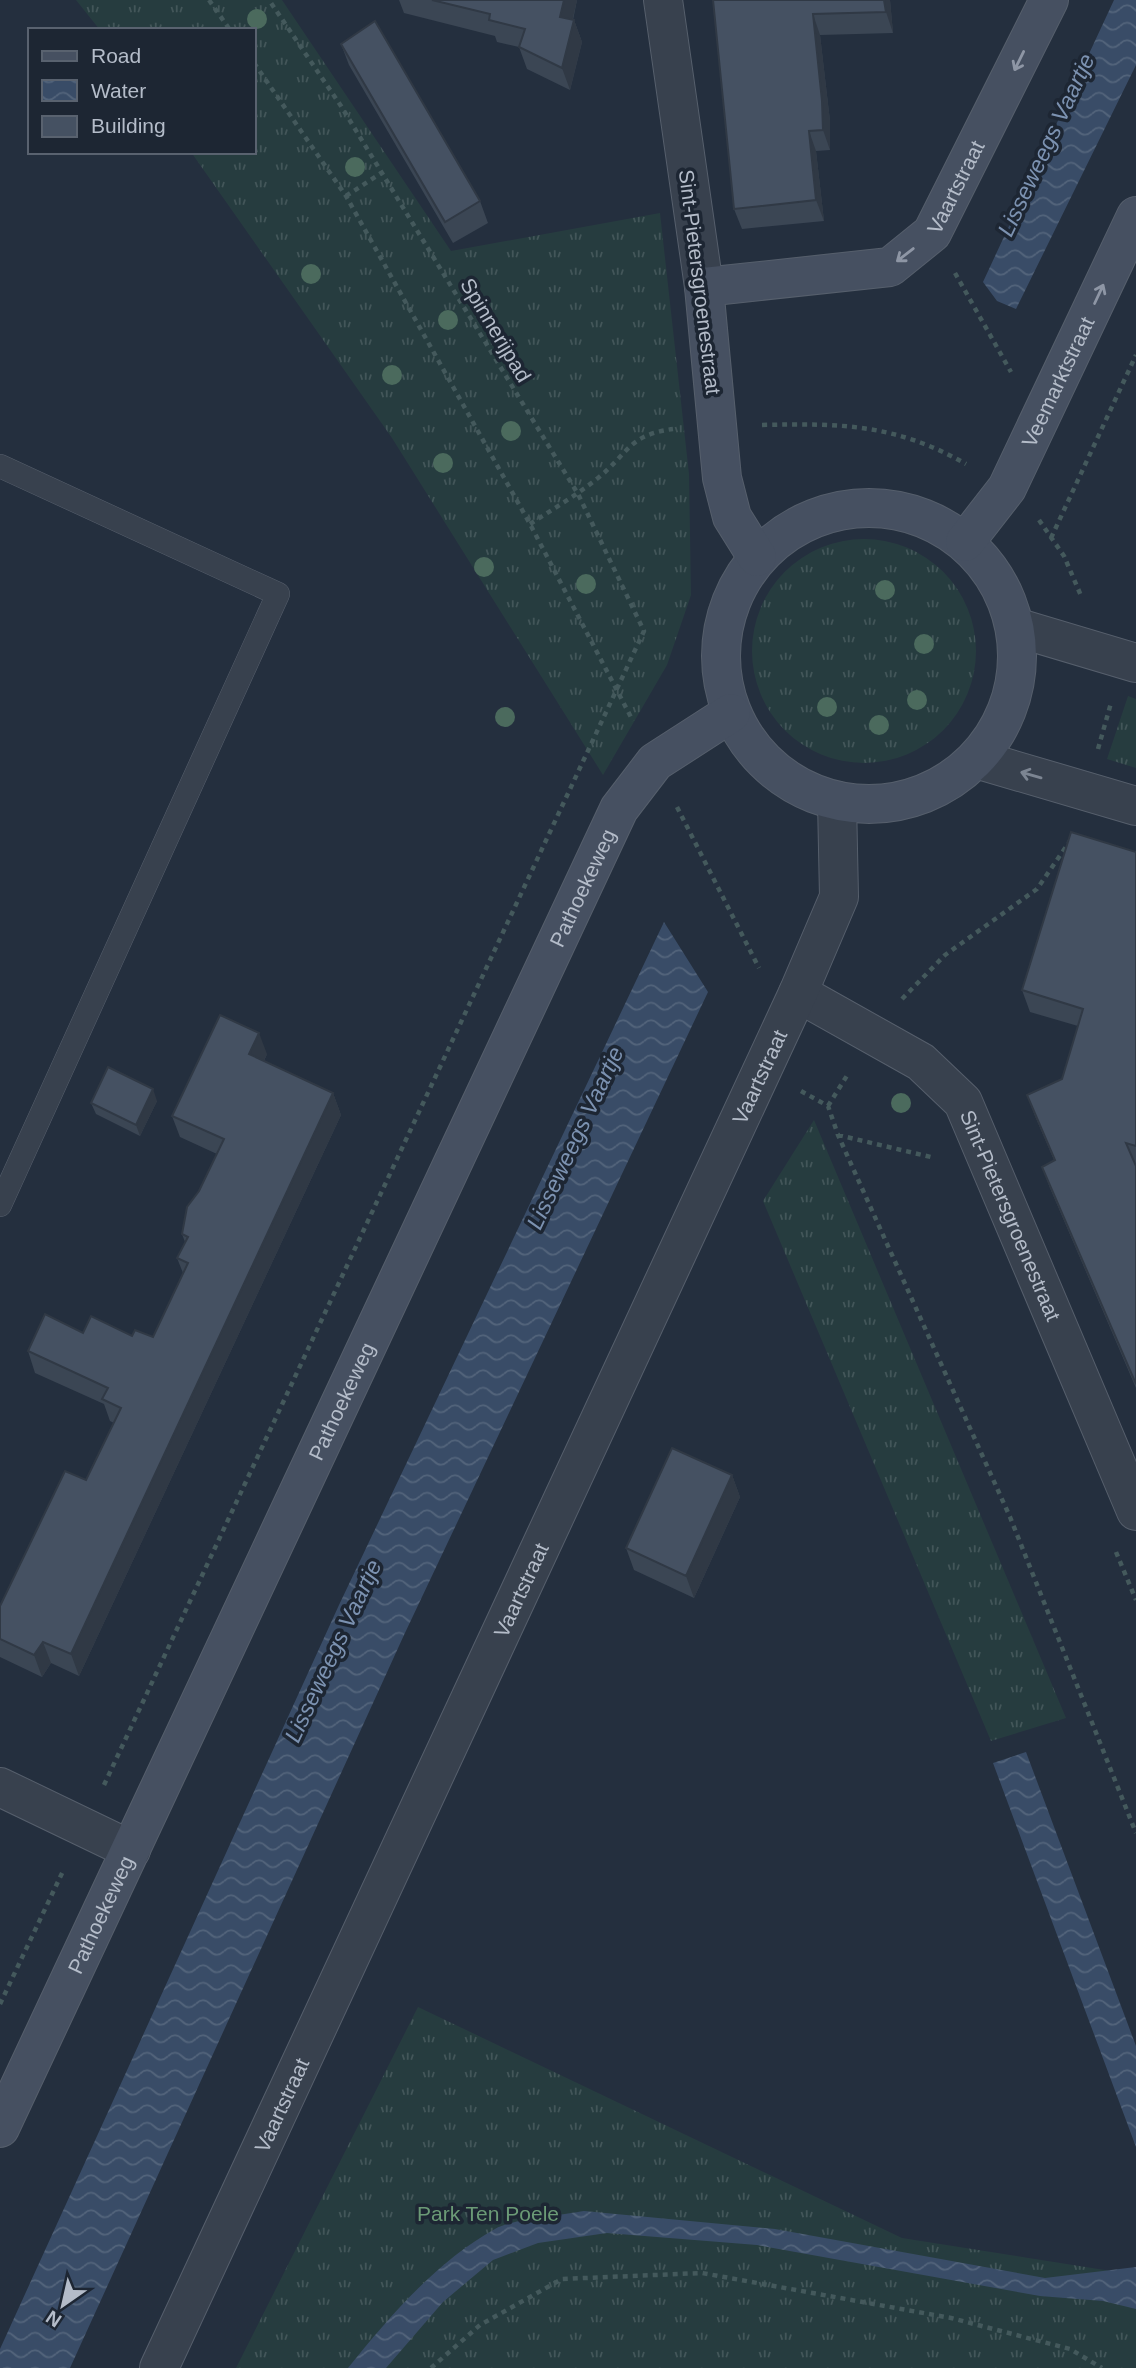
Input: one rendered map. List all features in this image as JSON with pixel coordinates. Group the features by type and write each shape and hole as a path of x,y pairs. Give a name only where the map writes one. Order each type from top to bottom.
{"main road":[{"name":"Vaartstraat","path":"704,287 890,267 932,233 1049,0"},
{"name":"Veemarktstraat","path":"965,542 1007,488 1136,216"},
{"name":"Sint-Pietersgroenestraat","path":"704,287 722,478 732,517 757,557"},
{"path":"882,507 926,518 965,542 998,580 1015,627 1017,675 1004,720 976,760 933,791 882,804 837,801 793,784 756,754 731,713 721,673 721,631 734,591 757,557 792,527 835,510 882,507"},
{"name":"Pathoekeweg","path":"0,2128 619,809 655,762 731,713"}],"street":[{"name":"Sint-Pietersgroenestraat","path":"663,0 704,287"},
{"path":"1015,627 1136,663"},
{"path":"976,760 1136,806"},
{"name":"Vaartstraat","path":"159,2368 798,993 839,897 837,801"},
{"name":"Sint-Pietersgroenestraat","path":"798,993 873,1038 921,1062 963,1102 1136,1511"},
{"path":"0,1787 131,1850"}],"lane":[{"path":"0,466 278,594 0,1205"}],"path":[{"path":"209,0 229,28"},
{"name":"Spinnerijpad","path":"0,2004 644,631 578,494 381,173 270,0"},
{"path":"256,66 346,196 530,524 618,690 763,976"},
{"path":"346,196 381,173"},
{"path":"932,233 1039,421"},
{"path":"1051,538 1136,355"},
{"path":"530,524 578,494 602,475 633,441 657,431 718,424 870,427 937,448 1007,488"},
{"path":"1086,791 1072,837 1037,889 945,955 896,1005 828,1106 1010,1517 1136,1833"},
{"path":"431,2368 480,2325 562,2279 702,2273 951,2318 1070,2349 1102,2368"}],"green space":[{"path":"76,0 282,0 451,251 660,213 689,474 691,595 667,665 603,775 392,438 192,154 256,154 256,28 98,28"},
{"path":"853,539 875,539 917,552 935,564 951,580 968,608 976,651 968,694 951,722 935,738 907,755 875,763 853,763 811,750 793,738 777,722 760,694 752,662 752,640 765,598 777,580 793,564 821,547"},
{"path":"1128,696 1136,699 1136,768 1107,759"},
{"path":"814,1120 1066,1718 991,1741 763,1201"},
{"name":"Park Ten Poele","path":"418,2007 902,2238 1136,2275 1136,2368 236,2368"}],"water":[{"path":"1114,0 1136,0 1136,65 1016,309 997,301 983,282"},
{"name":"Lisseweegs Vaartje","path":"664,922 708,992 404,1635 70,2368 0,2368 0,2349 339,1605"},
{"path":"1026,1752 1136,2046 1136,2147 993,1763"},
{"path":"584,2211 775,2229 1045,2278 1136,2267 1136,2309 1103,2301 1040,2296 757,2245 607,2233 538,2243 493,2260 443,2302 386,2368 348,2368 415,2291 474,2242 495,2229 513,2223"}],"building":[{"path":"432,0 564,0 560,17 574,20 562,68 519,47 525,29 489,20 490,14"},
{"path":"713,0 884,0 886,12 813,14 823,130 809,131 816,200 734,209"},
{"path":"375,21 480,201 445,222 341,44"},
{"path":"1071,832 1136,852 1136,1146 1126,1143 1136,1166 1136,1384 1042,1167 1055,1160 1027,1095 1062,1079 1083,1009 1022,990"},
{"path":"220,1015 259,1033 249,1054 333,1093 71,1654 43,1642 34,1655 0,1639 0,1606 65,1471 86,1480 121,1408 102,1399 108,1388 28,1351 45,1314 83,1333 91,1316 132,1336 135,1330 153,1337 188,1263 177,1258 188,1237 182,1234 187,1207 199,1191 224,1139 172,1116"},
{"path":"108,1067 153,1089 136,1125 91,1103"},
{"path":"672,1448 732,1475 686,1576 626,1548"}]}
